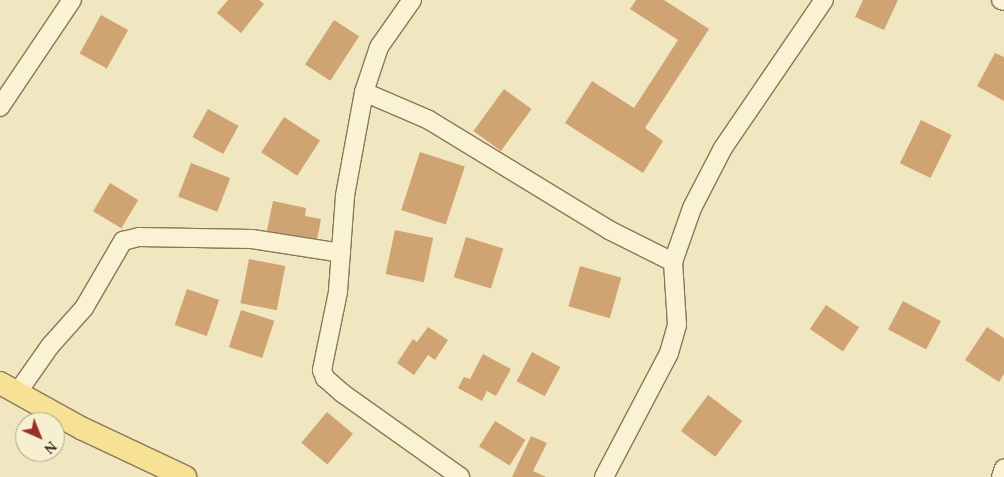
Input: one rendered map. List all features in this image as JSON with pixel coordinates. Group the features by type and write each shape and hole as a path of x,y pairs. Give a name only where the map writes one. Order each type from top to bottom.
{"main road":[{"path":"8,388 83,429 185,477"}],"street":[{"path":"0,107 72,0"},
{"path":"412,0 375,54 364,92 345,196 341,253 323,375 349,398 460,477"},
{"path":"604,477 669,353 677,325 673,262 692,208 723,148 824,0"},
{"path":"364,92 429,120 608,230 673,262"},
{"path":"8,388 50,346 84,308 123,241 139,237 252,239 341,253"},
{"path":"1001,477 1004,468"}],"building":[{"path":"228,0 259,0 264,4 241,33 217,13"},
{"path":"636,0 664,0 709,29 645,128 663,141 643,173 565,123 592,81 634,108 678,40 630,9"},
{"path":"863,0 898,0 884,30 855,17"},
{"path":"101,15 128,30 107,69 80,53"},
{"path":"334,20 359,36 330,81 305,64"},
{"path":"995,53 1004,57 1004,101 977,86"},
{"path":"504,89 532,109 501,151 473,131"},
{"path":"208,109 239,126 223,154 192,137"},
{"path":"284,117 320,140 297,176 261,152"},
{"path":"921,120 952,135 931,178 900,163"},
{"path":"420,152 465,167 446,225 401,210"},
{"path":"191,163 230,178 217,212 178,197"},
{"path":"110,183 138,200 121,228 93,211"},
{"path":"273,201 306,208 305,216 321,219 316,245 266,235"},
{"path":"395,230 433,238 424,282 386,274"},
{"path":"466,237 503,248 491,289 454,277"},
{"path":"249,259 285,266 277,310 240,303"},
{"path":"580,266 621,278 610,318 568,306"},
{"path":"187,289 219,300 207,336 175,325"},
{"path":"903,301 941,321 926,349 888,329"},
{"path":"826,305 859,327 843,351 810,329"},
{"path":"241,310 274,321 262,358 229,347"},
{"path":"428,327 448,340 435,360 428,355 414,375 397,363 413,339 417,342"},
{"path":"987,327 1004,338 1004,374 999,382 965,360"},
{"path":"532,352 560,367 545,396 517,381"},
{"path":"483,354 511,369 496,396 487,391 482,401 458,388 464,377 470,379"},
{"path":"708,395 742,421 715,457 681,431"},
{"path":"327,412 353,434 327,464 301,443"},
{"path":"495,421 526,440 510,466 479,446"},
{"path":"531,436 547,443 533,471 546,477 512,477"}]}
